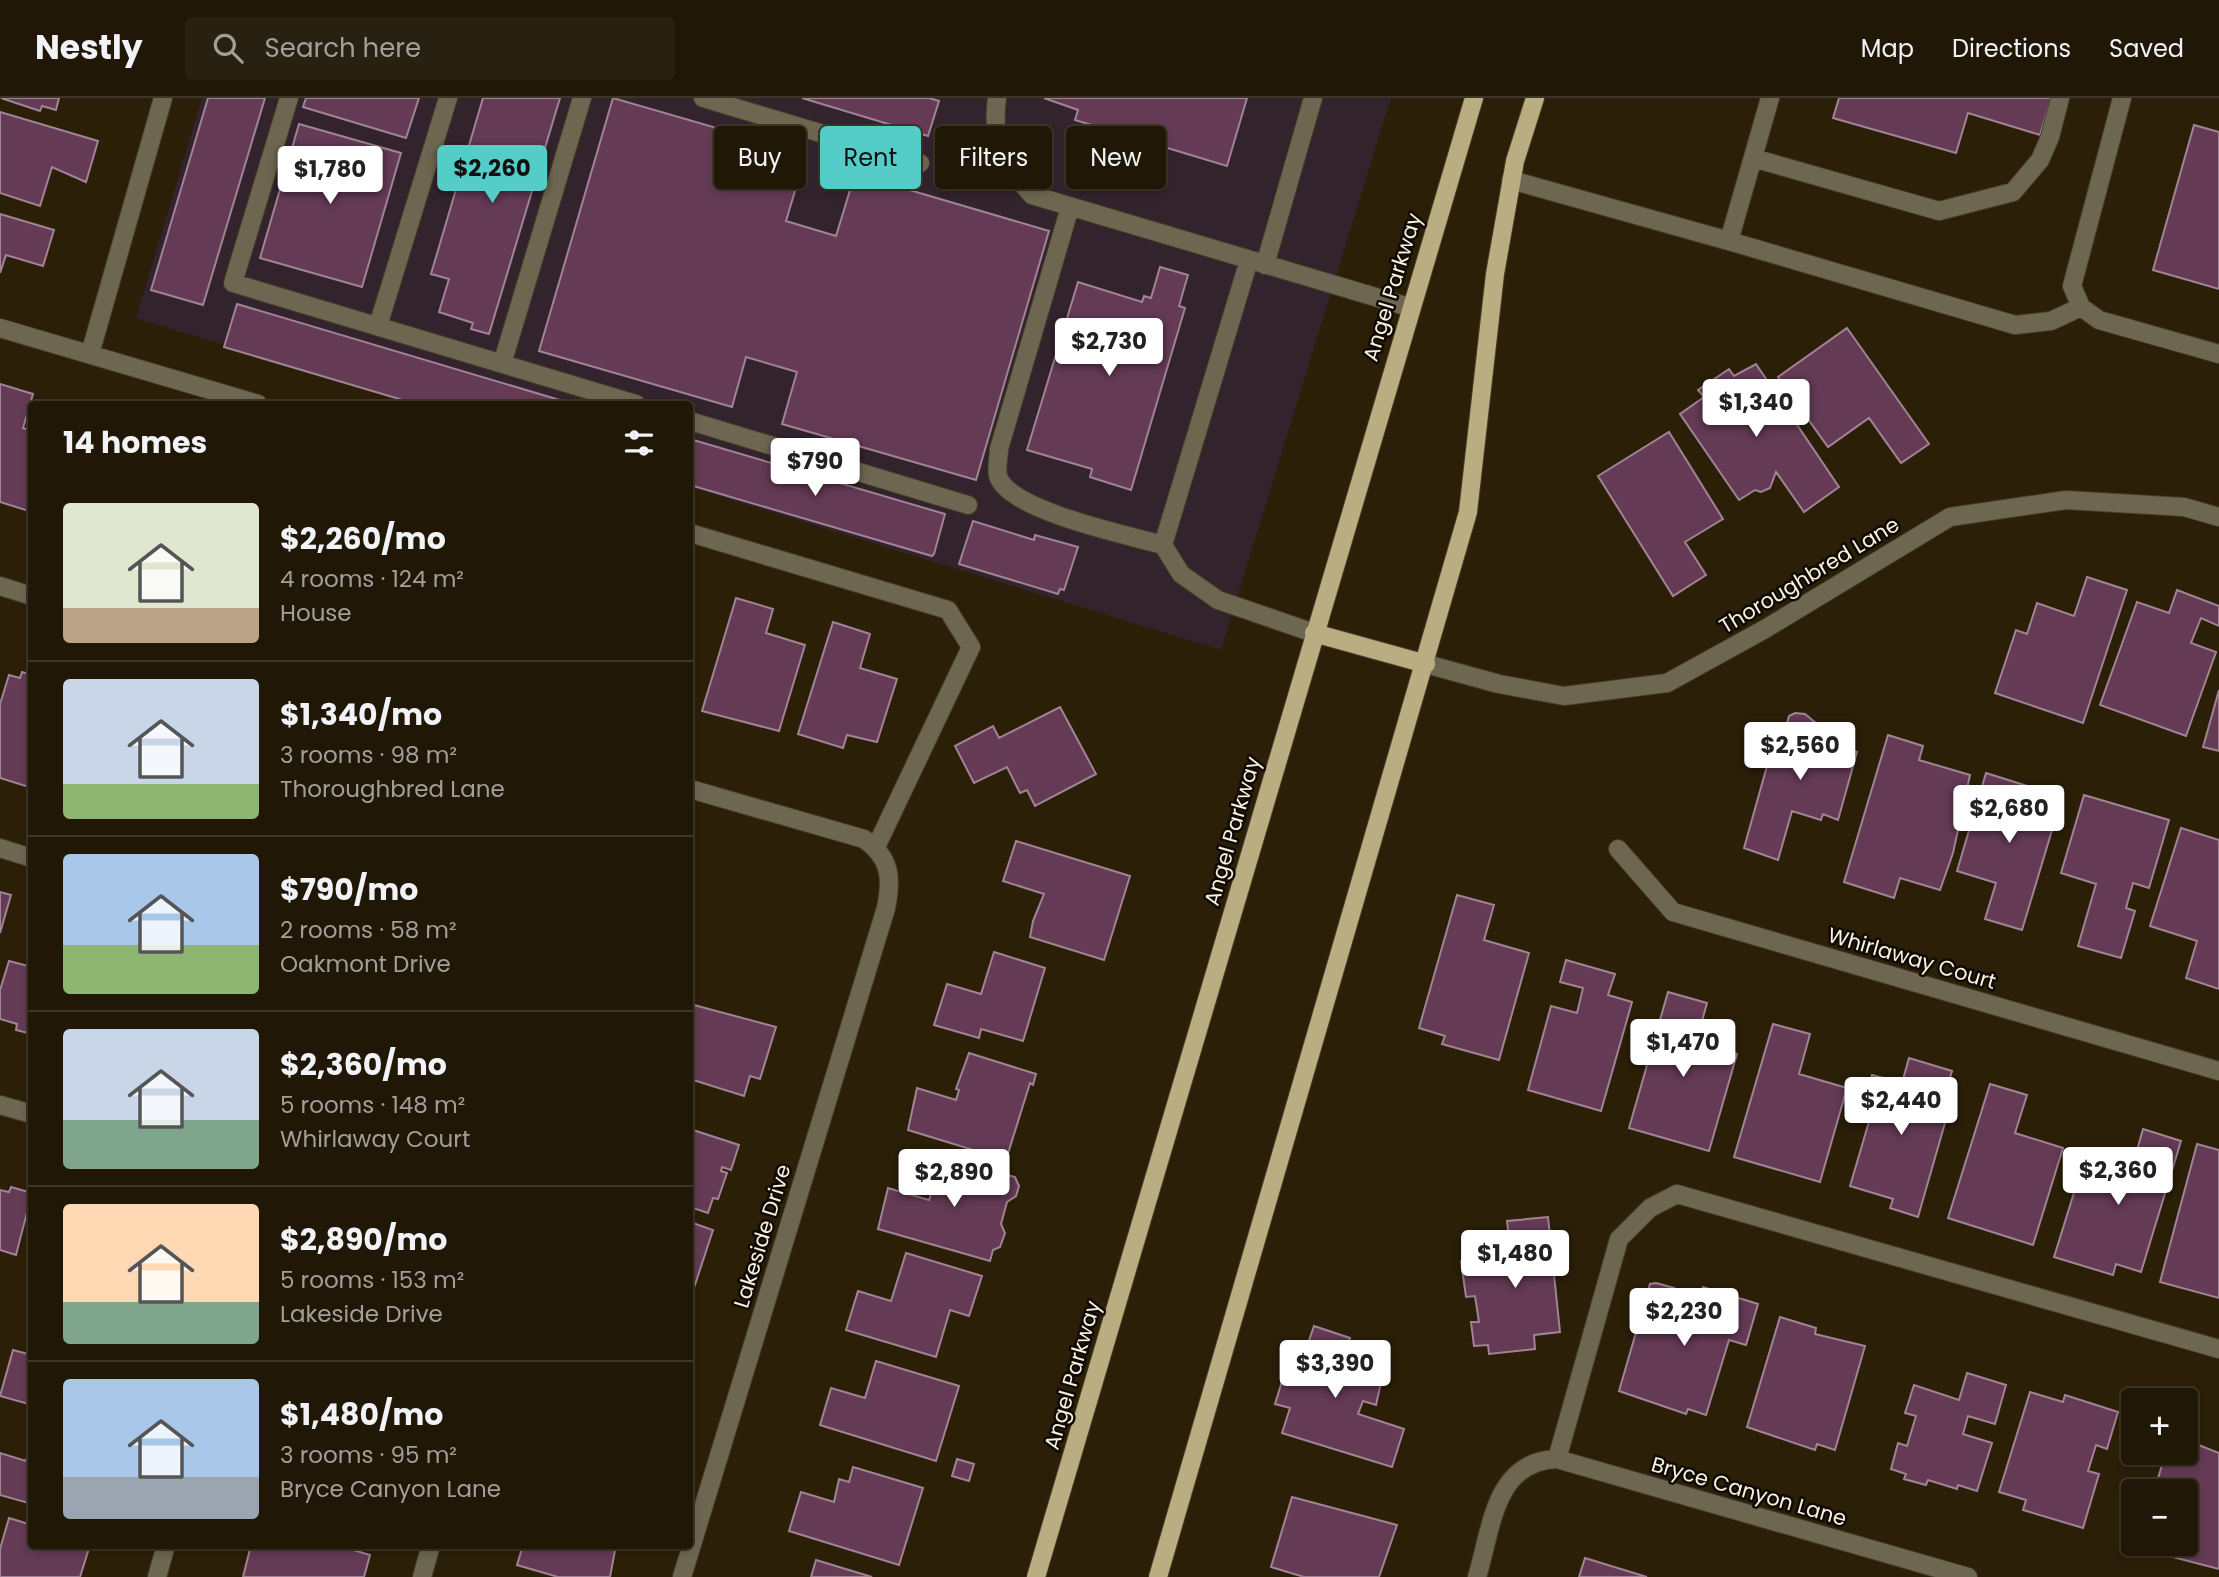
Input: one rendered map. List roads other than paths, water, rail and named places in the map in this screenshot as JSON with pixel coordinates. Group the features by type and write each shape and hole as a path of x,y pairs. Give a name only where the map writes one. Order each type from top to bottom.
{"main road":[{"name":"Angel Parkway","path":"1036,1577 1409,307 1474,98"},
{"path":"1158,1577 1426,664 1468,512 1495,274 1511,180 1535,98"},
{"path":"1314,633 1426,664"}],"street":[{"path":"90,354 163,98"},
{"path":"289,98 233,283 625,401"},
{"path":"379,327 448,98"},
{"path":"502,364 582,98"},
{"path":"704,98 820,133"},
{"path":"997,98 993,126 1003,163 1032,195 1409,307"},
{"path":"1163,545 1313,98"},
{"path":"1729,241 1770,98"},
{"path":"1753,158 1939,211 2013,192 2039,160 2050,137 2060,98"},
{"path":"2122,98 2072,286 2081,307 2099,320 2219,354"},
{"path":"1511,180 2015,325 2052,321 2081,307"},
{"path":"1070,207 999,449 998,476 1013,496 1046,511 1163,545 1181,574 1218,600 1314,633"},
{"path":"0,328 248,401"},
{"path":"693,422 968,505"},
{"name":"Thoroughbred Lane","path":"1426,664 1499,684 1564,696 1667,683 1765,629 1950,517 2066,500 2184,507 2219,517"},
{"path":"693,534 948,610 971,647 876,847 864,839 693,790"},
{"path":"0,586 28,595"},
{"name":"Lakeside Drive","path":"693,1541 886,908 891,880 886,859 876,847"},
{"path":"0,848 28,857"},
{"name":"Whirlaway Court","path":"1618,849 1673,912 2219,1071"},
{"path":"0,1105 28,1113"},
{"path":"1477,1577 1503,1489 1520,1470 1540,1460 1557,1459 1619,1239 1650,1208 1677,1194 2219,1349"},
{"name":"Bryce Canyon Lane","path":"1557,1459 1968,1577"},
{"path":"157,1577 165,1549"},
{"path":"422,1577 430,1549"},
{"name":"Lakeside Drive","path":"682,1577 691,1549"}]}
